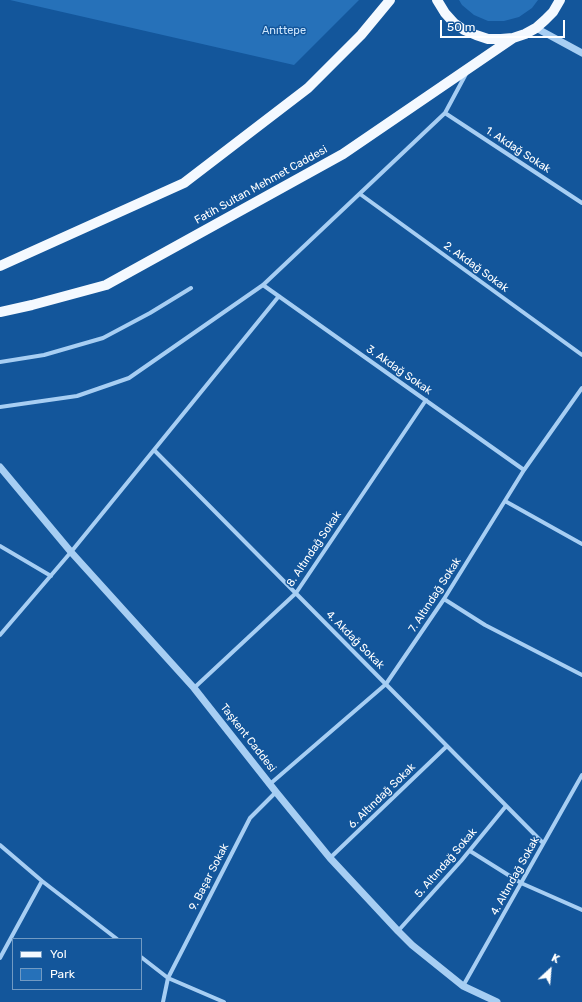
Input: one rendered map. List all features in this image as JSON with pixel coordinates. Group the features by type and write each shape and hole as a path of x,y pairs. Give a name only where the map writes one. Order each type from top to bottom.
{"main road":[{"path":"0,266 184,183 308,88 361,35 390,0"},
{"path":"437,0 445,13 464,30 488,39 514,38 525,34 536,28 549,16 560,0"},
{"name":"Fatih Sultan Mehmet Caddesi","path":"0,312 106,285 343,154 514,38"}],"street":[{"path":"536,28 582,53"},
{"path":"0,407 77,396 129,378 263,285 444,113 470,67"},
{"name":"1. Akdağ Sokak","path":"444,113 582,203"},
{"name":"2. Akdağ Sokak","path":"360,194 582,355"},
{"name":"3. Akdağ Sokak","path":"263,285 524,470"},
{"path":"0,362 44,355 103,338 150,313 191,288"},
{"path":"0,635 71,552 279,296"},
{"name":"7. Altındağ Sokak","path":"270,784 386,684 444,599 524,470 582,388"},
{"name":"8. Altındağ Sokak","path":"194,688 296,593 426,400"},
{"name":"4. Akdağ Sokak","path":"154,450 543,843"},
{"name":"Taşkent Caddesi","path":"0,467 71,552 194,688 330,858 412,945 463,986 497,1002"},
{"path":"505,501 582,544"},
{"path":"0,546 51,576"},
{"path":"444,599 485,625 582,675"},
{"name":"6. Altındağ Sokak","path":"330,858 447,746"},
{"name":"4. Altındağ Sokak","path":"463,986 582,775"},
{"path":"577,783 582,785"},
{"name":"9. Başar Sokak","path":"163,1002 168,978 250,818 276,792"},
{"name":"5. Altındağ Sokak","path":"398,931 470,851 506,806"},
{"path":"0,845 42,881 116,938"},
{"path":"470,851 521,883 582,910"},
{"path":"0,958 42,881"},
{"path":"142,958 168,978 224,1002"}],"green space":[{"name":"Anıttepe","path":"10,0 359,0 294,65"},
{"path":"459,0 538,0 532,8 519,17 504,21 488,21 474,15 462,5"}]}
